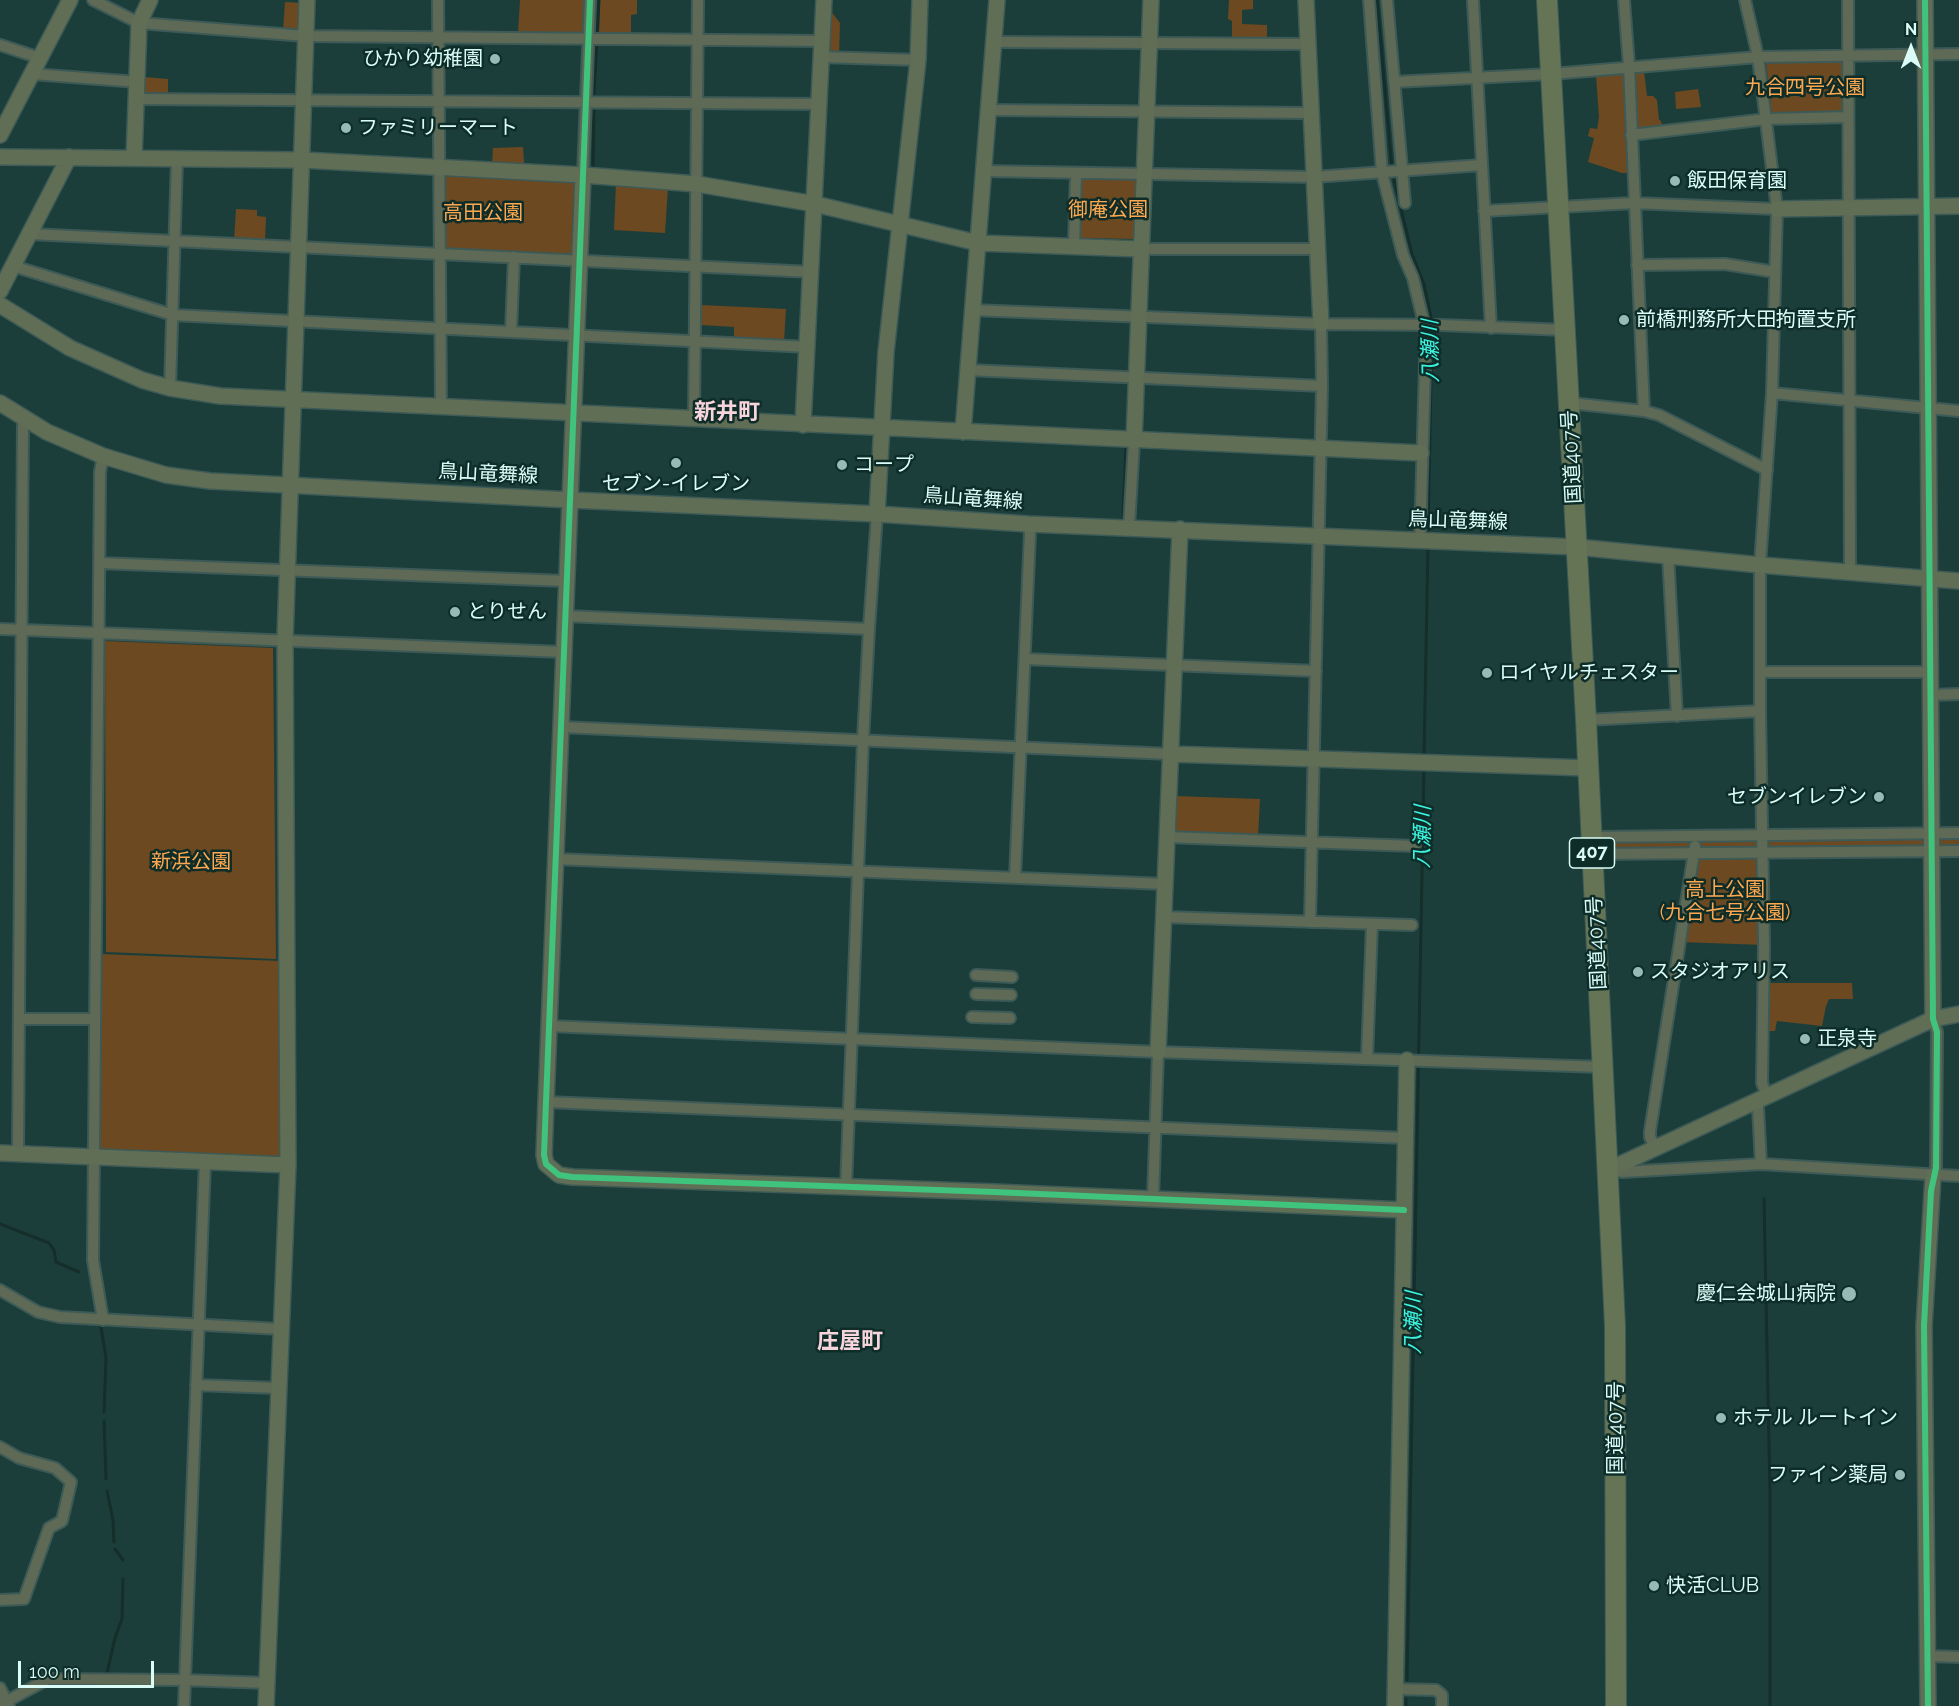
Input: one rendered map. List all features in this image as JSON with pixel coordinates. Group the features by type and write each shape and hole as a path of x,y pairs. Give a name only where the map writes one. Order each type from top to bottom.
{"highway":[{"name":"国道407号","path":"1547,0 1570,403 1616,1326 1616,1706"}],"street":[{"path":"0,135 70,0"},
{"path":"93,0 139,23 306,36 823,41"},
{"path":"135,158 139,23 150,0"},
{"path":"266,1706 288,1165 285,640 307,0"},
{"path":"438,0 441,408"},
{"path":"590,0 555,859 544,1155 546,1164 559,1175 1404,1210"},
{"path":"694,420 698,0"},
{"path":"803,425 824,0"},
{"path":"846,1187 860,872 863,740 886,352 918,60 920,0"},
{"path":"963,432 997,0"},
{"path":"1129,527 1151,0"},
{"path":"1306,0 1322,386 1310,922"},
{"path":"1369,0 1403,255 1413,278 1426,332 1421,453 1425,541"},
{"path":"1387,0 1394,82 1392,172 1406,203"},
{"path":"1473,0 1491,328"},
{"path":"1624,0 1644,411"},
{"path":"1745,0 1758,57 1777,208 1772,393 1760,565 1763,836 1761,852 1764,945 1762,1083 1758,1108 1761,1164"},
{"path":"1848,0 1850,573"},
{"path":"1925,0 1931,851 1933,1019 1937,1032 1936,1168 1933,1176 1924,1326 1928,1706"},
{"path":"993,42 1308,44"},
{"path":"0,45 40,58"},
{"path":"1394,82 1551,74 1758,57 1959,54"},
{"path":"822,57 918,60"},
{"path":"32,74 138,82"},
{"path":"137,99 819,104"},
{"path":"988,110 1311,113"},
{"path":"1631,135 1767,119 1848,117"},
{"path":"0,157 302,160 583,175 697,184 815,204 978,243 1140,249 1317,249"},
{"path":"0,291 69,157"},
{"path":"170,388 177,159"},
{"path":"983,171 1314,177 1482,165"},
{"path":"1074,247 1076,173"},
{"path":"1484,211 1634,204 1777,208 1959,206"},
{"path":"30,234 812,272"},
{"path":"511,332 514,257"},
{"path":"1637,265 1725,264 1775,272"},
{"path":"13,266 173,315 808,347"},
{"path":"0,305 70,348 142,380 170,388 220,396 1421,453"},
{"path":"972,310 1321,324 1424,324 1565,330"},
{"path":"968,370 1322,386"},
{"path":"1772,393 1959,411"},
{"name":"鳥山竜舞線","path":"0,403 47,432 103,456 166,475 210,480 878,514 1028,524 1577,547 1959,581"},
{"path":"1570,403 1644,411 1659,415 1767,470"},
{"path":"18,1153 23,419"},
{"path":"102,1320 93,1260 93,1156 100,472 103,456"},
{"path":"1015,878 1030,533 1028,524"},
{"path":"1153,1199 1180,530"},
{"path":"1668,555 1677,717"},
{"path":"99,563 566,581"},
{"path":"565,616 869,629"},
{"path":"0,628 564,652"},
{"path":"1025,659 1316,671"},
{"path":"1761,672 1930,672"},
{"path":"1930,695 1959,694"},
{"path":"1586,720 1760,711"},
{"path":"561,727 1170,754 1588,768"},
{"path":"1592,846 1697,837 1959,833"},
{"path":"1166,837 1415,846"},
{"path":"1653,1170 1648,1161 1653,1148 1650,1131 1697,837"},
{"path":"1592,846 1694,853 1959,851"},
{"path":"555,859 1165,884"},
{"path":"1163,917 1412,925"},
{"path":"1367,1059 1372,924"},
{"path":"976,975 1012,977"},
{"path":"976,994 1011,995"},
{"path":"1608,1170 1933,1019 1959,1014"},
{"path":"972,1017 1010,1018"},
{"path":"19,1018 94,1018"},
{"path":"1933,1019 1959,1024"},
{"path":"549,1026 1158,1052 1603,1067"},
{"path":"1395,1706 1405,1138 1414,1060"},
{"path":"546,1102 1405,1138"},
{"path":"0,1152 288,1165"},
{"path":"184,1706 205,1161"},
{"path":"1608,1170 1623,1172 1761,1164 1959,1176"},
{"path":"0,1290 38,1312 60,1317 280,1329"},
{"path":"196,1385 278,1388"},
{"path":"0,1447 19,1458 55,1468 71,1482 62,1521 49,1528 24,1599 0,1600"},
{"path":"1928,1656 1959,1657"},
{"path":"0,1688 5,1704 48,1679 267,1683"},
{"path":"1395,1689 1436,1690 1442,1695 1442,1706"}],"green space":[{"path":"520,0 586,0 585,30 581,35 518,34"},
{"path":"600,0 637,0 637,14 631,15 631,35 599,36"},
{"path":"1229,0 1253,0 1253,9 1242,10 1242,24 1267,25 1267,40 1232,40 1232,21 1228,19"},
{"path":"285,2 303,3 298,33 283,31"},
{"path":"830,10 840,23 839,56 829,53"},
{"name":"九合四号公園","path":"1839,60 1844,63 1844,114 1772,116 1766,62"},
{"path":"1644,71 1647,96 1653,96 1657,100 1659,120 1662,125 1660,128 1640,130 1636,127 1633,72"},
{"path":"1622,73 1625,75 1629,173 1622,173 1588,162 1594,138 1588,136 1590,128 1597,129 1599,117 1596,75"},
{"path":"144,77 168,79 168,95 148,95 144,92"},
{"path":"1698,89 1701,107 1676,109 1675,92"},
{"path":"523,147 524,163 520,167 492,165 493,148"},
{"name":"高田公園","path":"448,173 572,180 578,184 575,253 571,256 447,250 445,248 444,177"},
{"name":"御庵公園","path":"1083,179 1135,179 1137,182 1136,239 1079,238 1080,182"},
{"path":"616,183 668,187 665,233 614,230"},
{"path":"236,209 257,210 257,216 266,217 265,242 234,241"},
{"path":"701,305 786,309 784,342 734,340 734,327 701,325"},
{"name":"新浜公園","path":"105,641 273,648 276,959 106,952"},
{"path":"1174,796 1260,799 1258,837 1173,833"},
{"name":"高上公園 (九合七号公園)","path":"1959,834 1959,851 1761,853 1764,945 1680,942 1694,853 1592,854 1592,837"},
{"path":"100,954 280,961 279,1159 99,1149"},
{"path":"1769,983 1852,983 1853,999 1829,999 1822,1026 1777,1021 1775,1031 1769,1031"}],"waterway":[{"path":"594,94 599,0"},
{"name":"八瀬川","path":"1377,0 1392,169"},
{"path":"594,110 593,167 596,170"},
{"name":"八瀬川","path":"1393,175 1412,254 1424,284 1432,322"},
{"name":"八瀬川","path":"1428,535 1432,328"},
{"path":"1123,518 1126,448"},
{"name":"八瀬川","path":"1424,757 1428,544"},
{"name":"八瀬川","path":"1407,1680 1424,766"},
{"path":"1764,1199 1770,1494 1770,1706"},
{"path":"0,1224 49,1243 54,1250 56,1262 79,1272"},
{"path":"101,1327 106,1358 104,1412"},
{"path":"104,1421 106,1479"},
{"path":"107,1491 113,1520 114,1542"},
{"path":"115,1549 123,1560"},
{"path":"107,1673 122,1619 123,1579"},
{"name":"八瀬川","path":"1406,1699 1406,1706"}],"cycle path":[{"path":"590,0 546,1102 544,1155 546,1164 559,1175 572,1177 1404,1210"},
{"path":"1925,0 1933,1019 1937,1032 1936,1168 1931,1191 1924,1326 1928,1706"}],"place":[{"name":"ひかり幼稚園","path":"495,59"},
{"name":"ファミリーマート","path":"346,128"},
{"name":"飯田保育園","path":"1675,181"},
{"name":"前橋刑務所大田拘置支所","path":"1624,320"},
{"name":"セブン-イレブン","path":"676,463"},
{"name":"コープ","path":"842,465"},
{"name":"とりせん","path":"455,612"},
{"name":"ロイヤルチェスター","path":"1487,673"},
{"name":"セブンイレブン","path":"1879,797"},
{"name":"スタジオアリス","path":"1638,972"},
{"name":"正泉寺","path":"1805,1039"},
{"name":"慶仁会城山病院","path":"1849,1294"},
{"name":"ホテル ルートイン","path":"1721,1418"},
{"name":"ファイン薬局","path":"1900,1475"},
{"name":"快活CLUB","path":"1654,1586"}],"district":[{"name":"新井町","path":"727,412"},
{"name":"庄屋町","path":"850,1341"}]}
